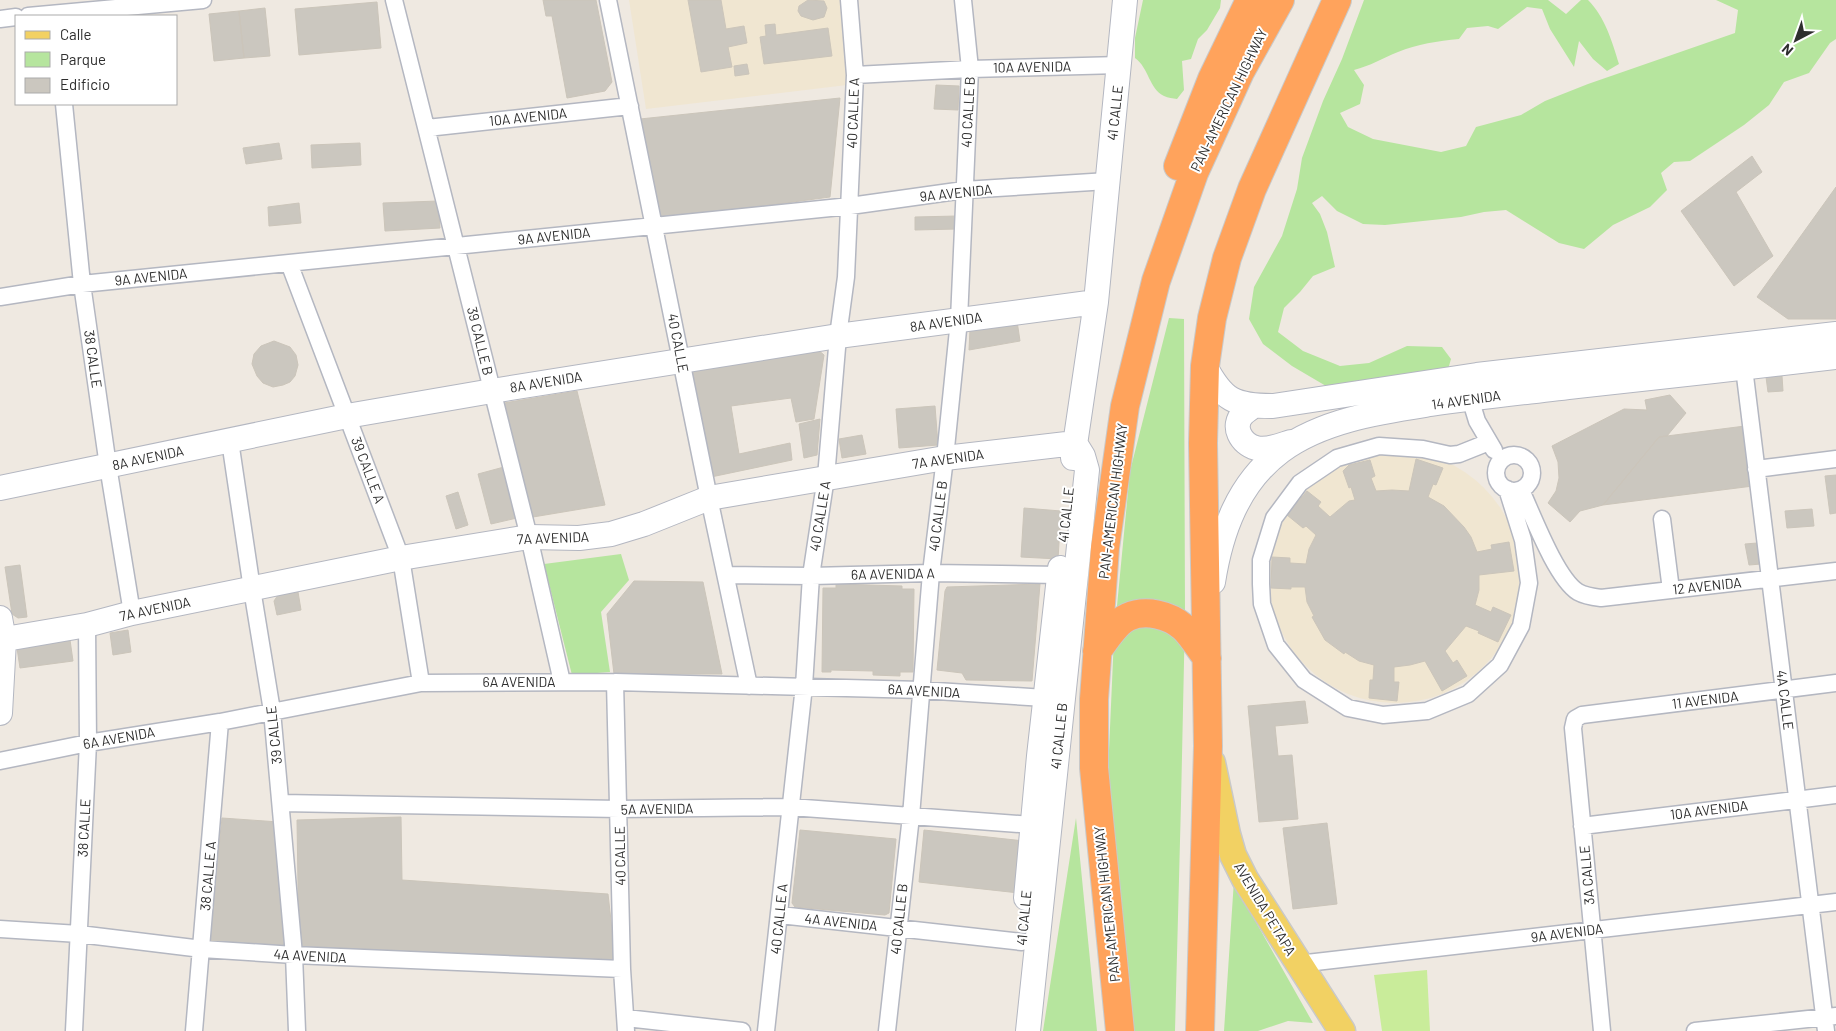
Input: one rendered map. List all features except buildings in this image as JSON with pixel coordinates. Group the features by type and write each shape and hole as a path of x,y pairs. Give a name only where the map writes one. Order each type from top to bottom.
{"highway":[{"path":"1156,281 1151,258 1158,226 1172,184 1212,79 1250,0"},
{"name":"PAN-AMERICAN HIGHWAY","path":"1120,1031 1094,768 1094,700 1105,548 1125,406 1156,281 1194,172 1240,72 1280,0"},
{"path":"1200,1031 1208,746 1203,444 1205,366 1212,318 1227,258 1252,189 1337,0"},
{"path":"1097,651 1114,629 1128,617 1146,613 1164,616 1183,628 1207,658"},
{"path":"1094,768 1083,826 1102,1031"}],"main road":[{"name":"41 CALLE","path":"1016,1031 1032,825 1045,698 1075,444 1096,302 1125,0"},
{"name":"8A AVENIDA","path":"0,488 347,416 492,391 838,336 1096,302"},
{"name":"14 AVENIDA","path":"1205,366 1216,386 1225,395 1242,404 1273,406 1477,375 1836,334"},
{"name":"14 AVENIDA","path":"1206,608 1218,552 1236,503 1257,474 1280,452 1300,439 1325,428 1362,417 1470,398 1836,357"},
{"path":"1253,406 1243,414 1238,422 1241,437 1248,445 1257,448 1270,448 1300,439"},
{"name":"7A AVENIDA","path":"1,633 87,625 132,613 401,558 529,536 580,538 611,534 644,524 709,498 826,477 945,458 1075,444"},
{"name":"41 CALLE B","path":"1028,1031 1087,470 1083,456 1075,444"},
{"path":"0,713 1,633"},
{"name":"AVENIDA PETAPA","path":"1208,746 1223,809 1226,834 1233,855 1245,879 1342,1031"}],"street":[{"path":"32,15 54,10 196,0"},
{"name":"39 CALLE B","path":"394,0 529,536 562,682"},
{"name":"40 CALLE","path":"608,0 749,686"},
{"name":"40 CALLE A","path":"766,1031 804,686 810,576 826,477 838,336 846,277 854,75 849,0"},
{"name":"40 CALLE B","path":"887,1031 911,816 931,572 945,458 958,320 970,69 963,0"},
{"path":"0,19 15,17"},
{"name":"10A AVENIDA","path":"854,75 970,69 1120,65"},
{"name":"38 CALLE","path":"64,105 82,284 108,466 132,613"},
{"name":"10A AVENIDA","path":"427,128 630,106"},
{"name":"9A AVENIDA","path":"0,297 82,284 850,206 964,190 1108,181"},
{"name":"39 CALLE A","path":"289,264 401,558 421,683"},
{"name":"4A CALLE","path":"1744,368 1810,905 1829,1021"},
{"path":"1470,398 1477,421 1501,461"},
{"name":"39 CALLE","path":"230,441 272,711 294,955 297,1031"},
{"path":"1489,442 1464,452 1450,454 1423,448 1379,446 1337,458 1300,483 1274,518 1261,560 1262,604 1276,645 1304,680 1348,708 1383,714 1427,711 1468,694 1500,665 1521,626 1529,583 1514,490"},
{"path":"1514,490 1529,483 1532,472 1523,458 1511,456 1501,461 1496,477 1502,486 1514,490 1539,530 1523,540"},
{"path":"1756,468 1836,459"},
{"path":"1662,519 1671,590"},
{"name":"12 AVENIDA","path":"1539,530 1562,576 1579,592 1590,597 1601,598 1836,571"},
{"name":"6A AVENIDA A","path":"727,575 810,576 931,572 1059,575"},
{"name":"38 CALLE","path":"74,1031 88,743 87,625"},
{"name":"40 CALLE","path":"615,682 622,969 626,1024"},
{"name":"6A AVENIDA","path":"0,760 88,743 220,722 421,683 615,682 804,686 921,690 1045,698"},
{"name":"11 AVENIDA","path":"1575,719 1582,715 1836,683"},
{"name":"3A CALLE","path":"1575,719 1573,728 1602,1031"},
{"name":"38 CALLE A","path":"194,1031 220,722"},
{"name":"10A AVENIDA","path":"1582,826 1836,795"},
{"name":"5A AVENIDA","path":"281,803 619,809 791,807 1032,825"},
{"name":"9A AVENIDA","path":"1298,964 1836,902"},
{"name":"4A AVENIDA","path":"780,915 1022,942"},
{"name":"4A AVENIDA","path":"0,929 79,934 202,949 294,955 622,969"},
{"path":"1696,1031 1829,1021"},
{"path":"626,1024 742,1031"}],"shaded area":[{"path":"629,0 840,0 847,85 646,109"},
{"path":"1395,451 1432,456 1465,472 1484,488 1500,507 1516,540 1521,577 1516,614 1500,647 1484,666 1465,682 1432,698 1395,703 1358,698 1325,682 1306,666 1290,647 1274,614 1269,577 1274,540 1290,507 1306,488 1325,472 1358,456"}],"green space":[{"path":"1143,0 1221,0 1220,8 1207,30 1198,39 1191,59 1182,61 1184,90 1177,99 1166,97 1159,93 1140,62 1135,58 1135,38"},
{"path":"1364,0 1548,0 1566,14 1581,0 1588,0 1599,14 1611,38 1619,64 1607,71 1593,59 1579,41 1574,67 1550,29 1542,9 1527,7 1498,29 1488,26 1467,28 1459,39 1413,47 1354,70 1364,85 1360,104 1340,113 1348,127 1373,139 1441,152 1466,146 1476,127 1521,115 1545,101 1588,84 1735,33 1738,10 1716,0 1836,0 1836,39 1830,43 1809,73 1784,82 1769,105 1744,125 1690,161 1674,162 1661,173 1667,190 1650,207 1613,225 1584,249 1559,243 1506,210 1385,225 1363,224 1337,211 1322,196 1312,203 1320,214 1327,232 1335,267 1313,276 1284,308 1278,332 1303,351 1340,366 1369,363 1407,346 1442,347 1451,359 1447,373 1326,386 1292,366 1263,344 1249,319 1254,287 1282,236 1297,189 1302,158"},
{"path":"1169,318 1184,319 1185,615 1175,1031 1134,1031 1128,965 1107,796 1114,637 1130,471"},
{"path":"621,554 629,580 601,612 610,672 572,675 544,564"},
{"path":"1076,818 1097,1031 1043,1031"},
{"path":"1234,880 1313,1023 1288,1021 1258,1031 1224,1031"},
{"path":"1427,970 1430,1031 1382,1031 1374,975"}]}
